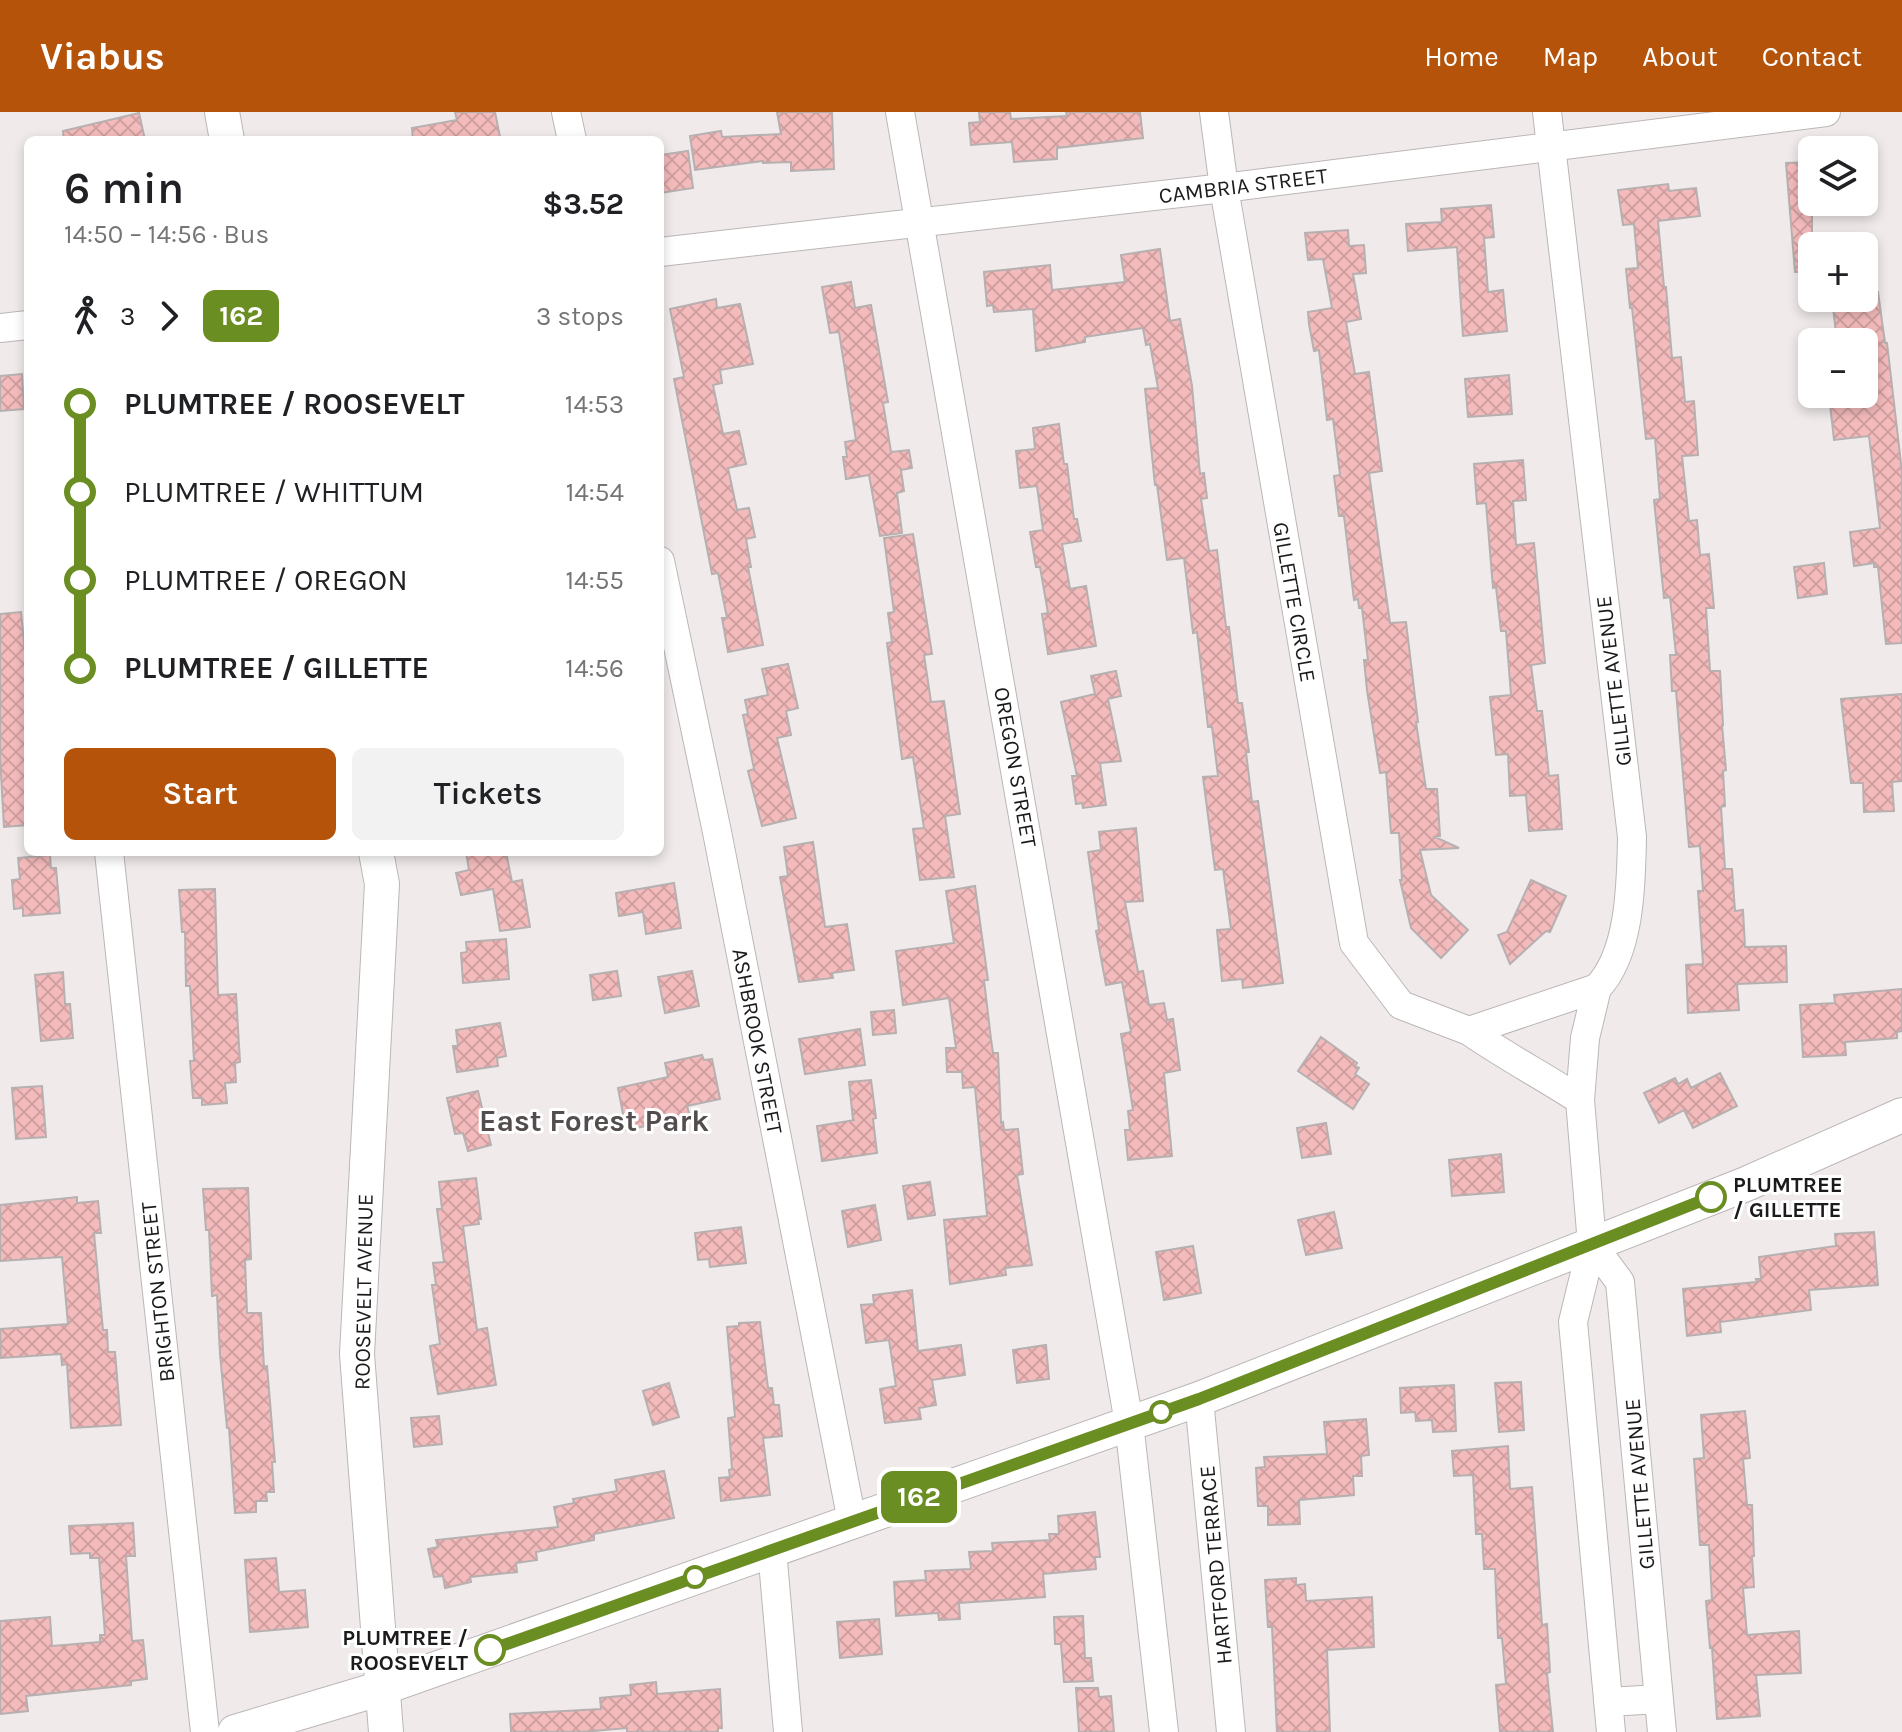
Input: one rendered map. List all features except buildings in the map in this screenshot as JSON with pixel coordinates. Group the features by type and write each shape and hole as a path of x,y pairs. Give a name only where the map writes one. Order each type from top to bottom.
{"street":[{"path":"222,112 226,136"},
{"path":"566,112 571,136"},
{"name":"OREGON STREET","path":"900,112 1129,1423"},
{"name":"GILLETTE CIRCLE","path":"1214,112 1224,188 1354,943 1401,1005 1469,1031 1580,1100"},
{"name":"GILLETTE AVENUE","path":"1547,112 1632,837 1630,890 1621,939 1614,962 1597,988 1585,1038 1580,1100 1592,1244 1573,1322 1611,1732"},
{"name":"CAMBRIA STREET","path":"664,252 1224,188 1826,112"},
{"path":"0,328 24,325"},
{"name":"ASHBROOK STREET","path":"664,580 717,832 852,1521"},
{"name":"BRIGHTON STREET","path":"109,856 205,1732"},
{"name":"ROOSEVELT AVENUE","path":"377,856 382,884 357,1354 386,1732"},
{"path":"1469,1031 1597,988"},
{"path":"235,1732 382,1688 1199,1399 1746,1184 1902,1115"},
{"name":"GILLETTE AVENUE","path":"1592,1244 1620,1282 1662,1732"},
{"name":"HARTFORD TERRACE","path":"1199,1399 1231,1732"},
{"path":"1129,1423 1164,1732"},
{"path":"772,1550 788,1732"},
{"path":"1608,1702 1659,1699"}],"bus line":[{"name":"162","path":"490,1650 1199,1399 1711,1197"}],"place":[{"name":"PLUMTREE / GILLETTE","path":"1711,1197"},
{"name":"PLUMTREE / ROOSEVELT","path":"490,1650"}],"district":[{"name":"East Forest Park","path":"594,1121"}]}
